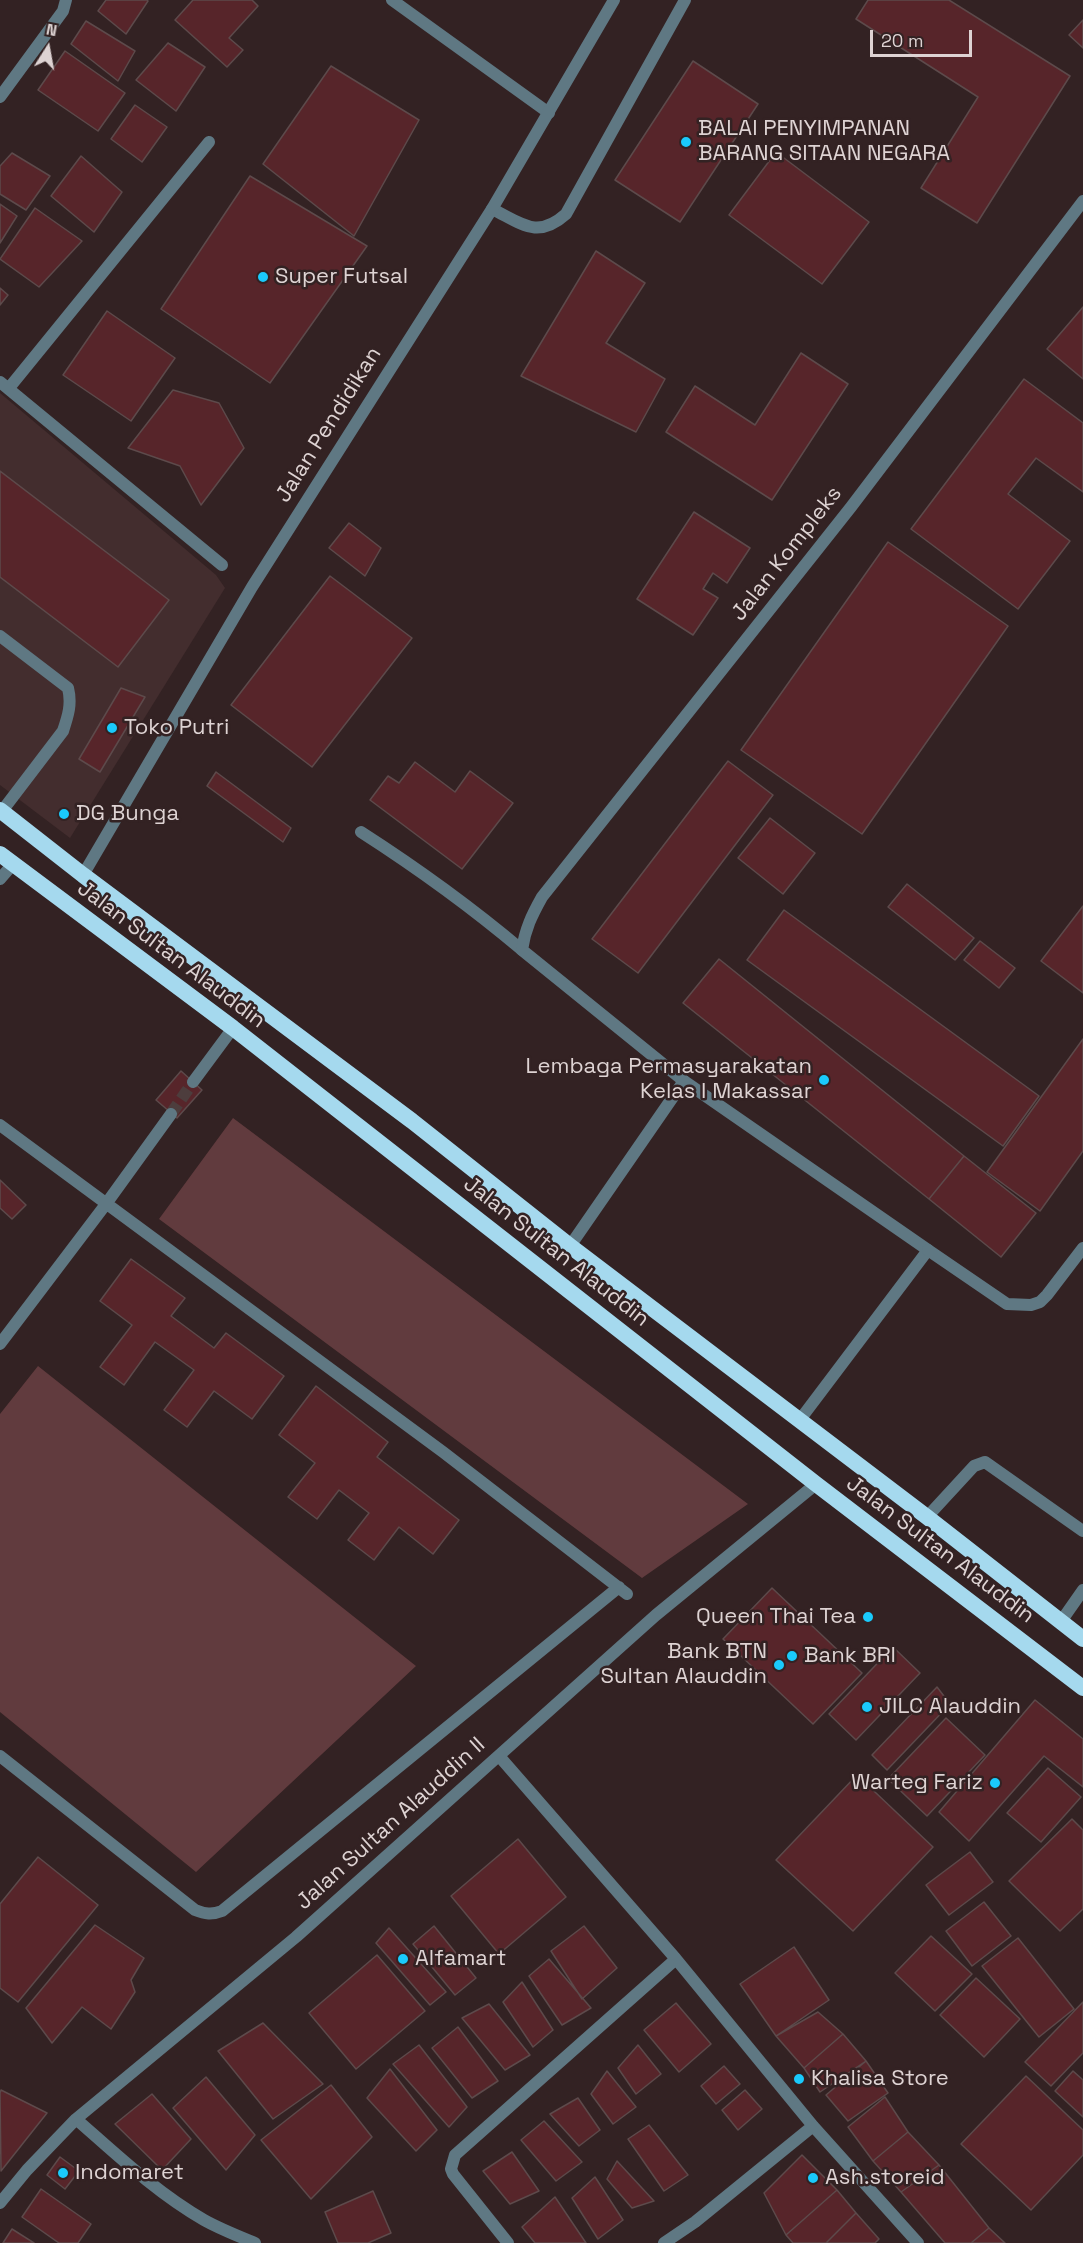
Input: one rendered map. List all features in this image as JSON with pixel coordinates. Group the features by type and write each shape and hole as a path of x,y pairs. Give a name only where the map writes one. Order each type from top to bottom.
{"highway":[{"name":"Jalan Sultan Alauddin","path":"1,811 412,1121 570,1246 927,1516 1062,1620 1083,1639"},
{"name":"Jalan Sultan Alauddin","path":"6,859 232,1028 816,1484 1083,1688"}],"street":[{"path":"0,97 63,11 66,0"},
{"path":"392,0 549,113"},
{"name":"Jalan Pendidikan","path":"83,875 252,587 492,209 614,0"},
{"path":"492,209 528,228 538,229 555,224 567,214 685,0"},
{"path":"208,142 5,385 222,565"},
{"name":"Jalan Kompleks","path":"522,950 524,932 542,897 851,507 1083,201"},
{"path":"0,636 68,688 70,696 68,717 63,731 1,811"},
{"path":"361,832 434,881 482,917 684,1081 1007,1304 1031,1305 1040,1302 1083,1248"},
{"path":"0,879 6,859"},
{"path":"193,1082 232,1028"},
{"path":"570,1246 684,1081"},
{"path":"0,1344 171,1114"},
{"path":"0,1125 443,1452 623,1591 222,1911 215,1914 195,1910 0,1756"},
{"path":"799,1421 928,1250"},
{"path":"927,1516 974,1466 985,1462 1083,1532"},
{"name":"Jalan Sultan Alauddin II","path":"0,2203 27,2170 76,2119 296,1937 656,1615 816,1484"},
{"path":"1062,1620 1083,1590"},
{"path":"500,1756 676,1959 813,2126 918,2243"},
{"path":"508,2243 453,2174 455,2155 676,1959"},
{"path":"76,2119 139,2175 177,2202 206,2221 255,2243"},
{"path":"664,2243 695,2222 813,2126"}],"shaded area":[{"path":"0,393 216,575 225,588 70,838 0,785"},
{"path":"233,1118 748,1504 642,1578 159,1219"},
{"path":"38,1366 416,1666 196,1872 0,1712 0,1414"}],"building":[{"path":"106,0 148,1 126,34 98,11"},
{"path":"193,0 252,0 258,6 229,38 243,50 227,67 175,20"},
{"path":"868,0 949,0 1070,76 977,223 921,188 978,97 856,19"},
{"path":"1083,20 1083,48 1069,35"},
{"path":"86,21 135,51 118,81 71,44"},
{"path":"168,43 205,67 176,111 136,80"},
{"path":"65,51 125,93 98,131 38,90"},
{"name":"BALAI PENYIMPANAN BARANG SITAAN NEGARA","path":"693,61 758,104 680,222 615,180"},
{"path":"331,66 419,120 354,236 263,164"},
{"path":"135,105 167,127 142,162 111,139"},
{"path":"776,152 869,222 822,284 729,215"},
{"path":"12,153 50,176 26,210 0,194 0,166"},
{"path":"81,156 122,192 94,232 51,196"},
{"name":"Super Futsal","path":"250,176 367,246 270,383 161,309"},
{"path":"0,204 17,216 0,243"},
{"path":"35,208 82,241 39,287 0,259"},
{"path":"596,251 645,283 606,343 665,379 636,432 521,376"},
{"path":"0,288 8,295 0,305"},
{"path":"1083,307 1083,379 1047,349"},
{"path":"107,311 175,358 131,421 63,375"},
{"path":"801,353 848,384 772,500 666,432 695,386 755,425"},
{"path":"1024,379 1083,423 1083,492 1036,458 1008,494 1070,541 1018,609 911,529"},
{"path":"173,390 219,403 244,448 201,505 180,466 128,448"},
{"path":"0,471 169,600 118,667 0,577"},
{"path":"694,512 750,548 727,583 713,573 703,589 718,598 693,635 637,599"},
{"path":"349,523 381,548 365,576 329,548"},
{"path":"888,542 1008,626 862,834 741,750"},
{"path":"330,576 412,638 312,767 231,705"},
{"name":"Toko Putri","path":"121,688 145,697 100,772 79,759"},
{"path":"728,761 773,795 638,973 592,939"},
{"path":"415,762 455,792 470,771 513,803 462,869 370,800 388,776 399,783"},
{"path":"216,772 291,828 283,842 207,786"},
{"path":"770,818 815,853 783,894 738,858"},
{"path":"907,884 974,938 955,960 888,907"},
{"path":"1083,906 1083,993 1041,961"},
{"path":"784,910 1039,1096 1003,1146 747,960"},
{"path":"980,941 1015,968 999,988 964,960"},
{"name":"Lembaga Permasyarakatan Kelas I Makassar","path":"719,959 964,1156 929,1199 683,1003"},
{"path":"1083,1039 1083,1151 1040,1211 987,1172"},
{"path":"181,1071 202,1090 177,1118 156,1100"},
{"path":"964,1156 1036,1213 1001,1257 929,1199"},
{"path":"0,1180 26,1205 12,1219 0,1208"},
{"path":"131,1259 185,1298 171,1316 214,1348 226,1333 284,1376 252,1419 214,1391 187,1427 164,1410 194,1370 155,1342 124,1385 100,1367 132,1325 100,1301"},
{"path":"316,1386 388,1442 377,1457 459,1520 433,1554 399,1527 374,1560 348,1540 369,1513 339,1490 317,1519 288,1497 315,1463 279,1435"},
{"name":"Bank BRI","path":"772,1588 862,1673 813,1724 723,1639"},
{"path":"893,1647 920,1673 856,1740 829,1714"},
{"path":"937,1687 950,1704 887,1770 872,1755"},
{"path":"1035,1700 1083,1739 1083,1787 1044,1756 969,1841 939,1812"},
{"path":"946,1718 985,1755 927,1816 888,1779"},
{"path":"1048,1768 1081,1797 1041,1842 1007,1813"},
{"path":"857,1775 933,1847 853,1931 776,1860"},
{"path":"1072,1819 1083,1830 1083,1909 1060,1931 1009,1881"},
{"path":"518,1839 566,1897 499,1954 451,1896"},
{"path":"970,1852 993,1882 949,1915 926,1885"},
{"path":"38,1857 98,1905 18,2002 0,1988 0,1904"},
{"path":"984,1902 1011,1936 972,1966 946,1931"},
{"path":"95,1925 144,1958 131,1980 135,1992 111,2029 82,2007 52,2043 26,2008"},
{"path":"434,1926 476,1978 455,1995 413,1944"},
{"path":"584,1926 617,1968 582,1999 551,1951"},
{"path":"389,1928 446,1992 430,2005 376,1943"},
{"path":"931,1936 972,1974 935,2011 895,1973"},
{"path":"1018,1938 1074,2009 1039,2037 982,1966"},
{"path":"794,1947 829,2000 776,2036 740,1984"},
{"path":"377,1955 425,2011 356,2069 309,2013"},
{"path":"549,1959 591,2008 562,2025 529,1976"},
{"path":"976,1978 1020,2019 984,2057 940,2015"},
{"path":"522,1982 553,2030 533,2047 503,2002"},
{"path":"1083,2002 1083,2053 1051,2086 1025,2062"},
{"path":"676,2003 711,2044 679,2072 644,2030"},
{"path":"489,2004 530,2055 505,2070 462,2018"},
{"path":"818,2012 843,2034 804,2068 776,2036"},
{"path":"263,2023 323,2084 273,2119 218,2051"},
{"path":"458,2027 498,2081 472,2098 432,2048"},
{"path":"843,2034 866,2061 820,2092 804,2068"},
{"path":"419,2045 467,2107 449,2127 393,2064"},
{"path":"638,2045 661,2074 636,2094 618,2068"},
{"path":"866,2061 888,2093 848,2121 826,2095"},
{"path":"724,2066 740,2084 716,2104 701,2086"},
{"path":"390,2069 437,2130 416,2151 367,2098"},
{"path":"607,2071 636,2107 613,2124 591,2094"},
{"path":"1073,2071 1083,2080 1083,2117 1055,2091"},
{"path":"1026,2076 1083,2130 1083,2155 1031,2210 961,2144"},
{"path":"206,2077 255,2135 226,2170 173,2108"},
{"path":"331,2085 372,2137 311,2199 261,2140"},
{"path":"1,2090 47,2113 1,2171 0,2093"},
{"path":"745,2090 762,2109 738,2130 722,2110"},
{"path":"152,2094 191,2139 162,2170 115,2124"},
{"path":"885,2097 908,2132 873,2161 848,2127"},
{"path":"578,2098 600,2130 579,2146 550,2114"},
{"path":"544,2121 582,2162 556,2181 521,2140"},
{"path":"649,2125 688,2175 664,2191 628,2139"},
{"path":"908,2132 939,2165 901,2192 873,2161"},
{"path":"512,2152 539,2191 510,2204 483,2171"},
{"path":"802,2155 837,2190 786,2235 764,2193"},
{"name":"Indomaret","path":"60,2157 79,2171 65,2189 47,2175"},
{"path":"617,2161 654,2201 632,2208 607,2179"},
{"path":"939,2165 989,2228 971,2243 945,2243 901,2192"},
{"path":"595,2177 623,2220 598,2239 572,2198"},
{"path":"41,2189 91,2224 78,2243 59,2243 22,2217"},
{"path":"837,2190 856,2213 826,2243 793,2243 786,2235"},
{"path":"373,2191 391,2233 368,2243 338,2243 325,2212"},
{"path":"555,2197 586,2243 535,2243 522,2227"},
{"path":"856,2213 879,2239 875,2243 826,2243"},
{"path":"989,2228 1005,2243 971,2243"},
{"path":"12,2229 34,2243 3,2243"}],"tunnel":[{"path":"171,1114 193,1082"}],"place":[{"name":"BALAI PENYIMPANAN BARANG SITAAN NEGARA","path":"686,142"},
{"name":"Super Futsal","path":"263,277"},
{"name":"Toko Putri","path":"112,728"},
{"name":"DG Bunga","path":"64,814"},
{"name":"Lembaga Permasyarakatan Kelas I Makassar","path":"824,1080"},
{"name":"Queen Thai Tea","path":"868,1617"},
{"name":"Bank BRI","path":"792,1656"},
{"name":"Bank BTN Sultan Alauddin","path":"779,1665"},
{"name":"JILC Alauddin","path":"867,1707"},
{"name":"Warteg Fariz","path":"995,1783"},
{"name":"Alfamart","path":"403,1959"},
{"name":"Khalisa Store","path":"799,2079"},
{"name":"Indomaret","path":"63,2173"},
{"name":"Ash.storeid","path":"813,2178"}]}
